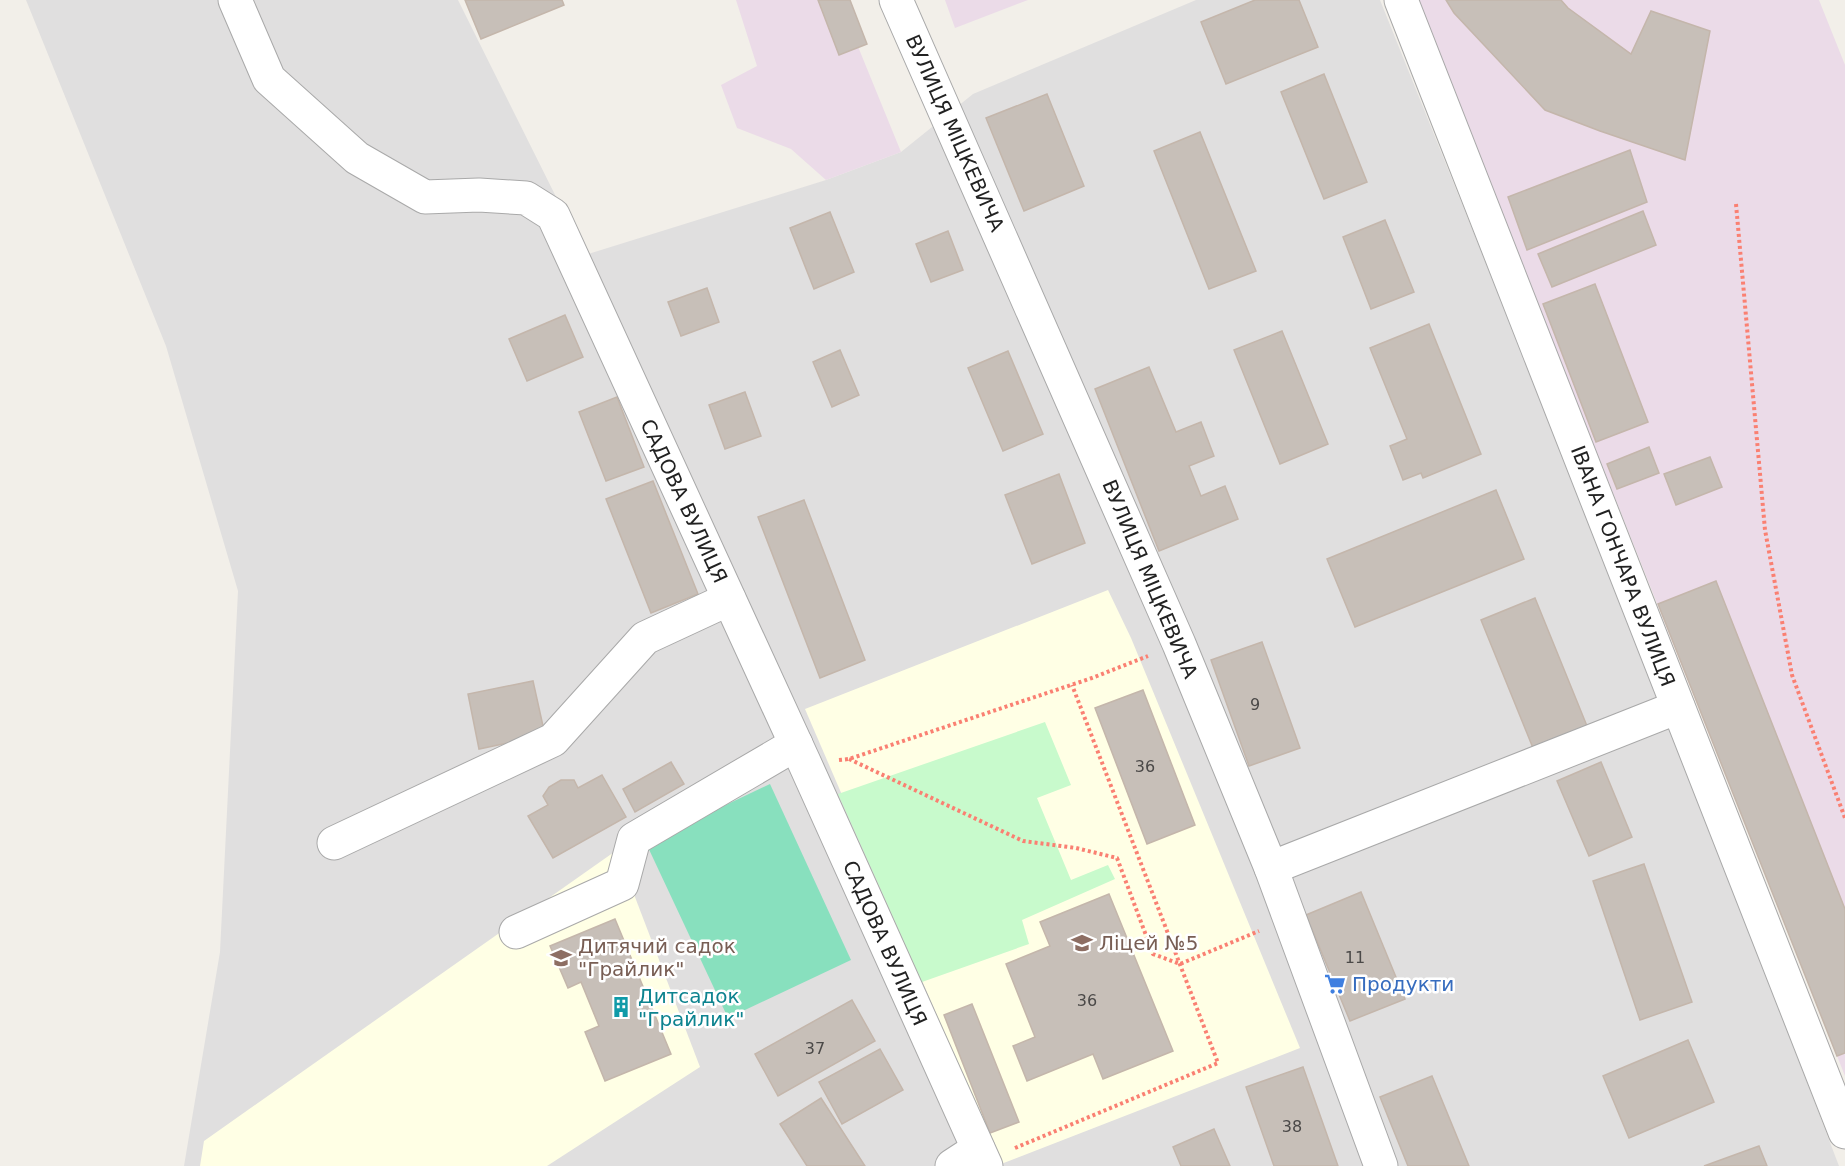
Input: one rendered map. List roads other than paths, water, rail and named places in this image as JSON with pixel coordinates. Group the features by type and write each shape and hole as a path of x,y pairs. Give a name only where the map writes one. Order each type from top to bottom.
{"street":[{"name":"САДОВА ВУЛИЦЯ","path":"235,0 269,79 357,158 425,197 479,195 526,198 553,215 801,754 975,1161"},
{"name":"ВУЛИЦЯ МІЦКЕВИЧА","path":"896,0 1179,644 1271,868 1381,1166"},
{"name":"ІВАНА ГОНЧАРА ВУЛИЦЯ","path":"1401,0 1845,1132"},
{"path":"334,843 553,740 645,638 729,598"},
{"path":"1271,868 1678,707"},
{"path":"516,932 622,884 634,839 801,754"}],"place":[{"name":"Ліцей №5","path":"1082,943"},
{"name":"Дитячий садок \"Грайлик\"","path":"561,958"},
{"name":"Продукти","path":"1335,984"},
{"name":"Дитсадок \"Грайлик\"","path":"621,1007"}]}
